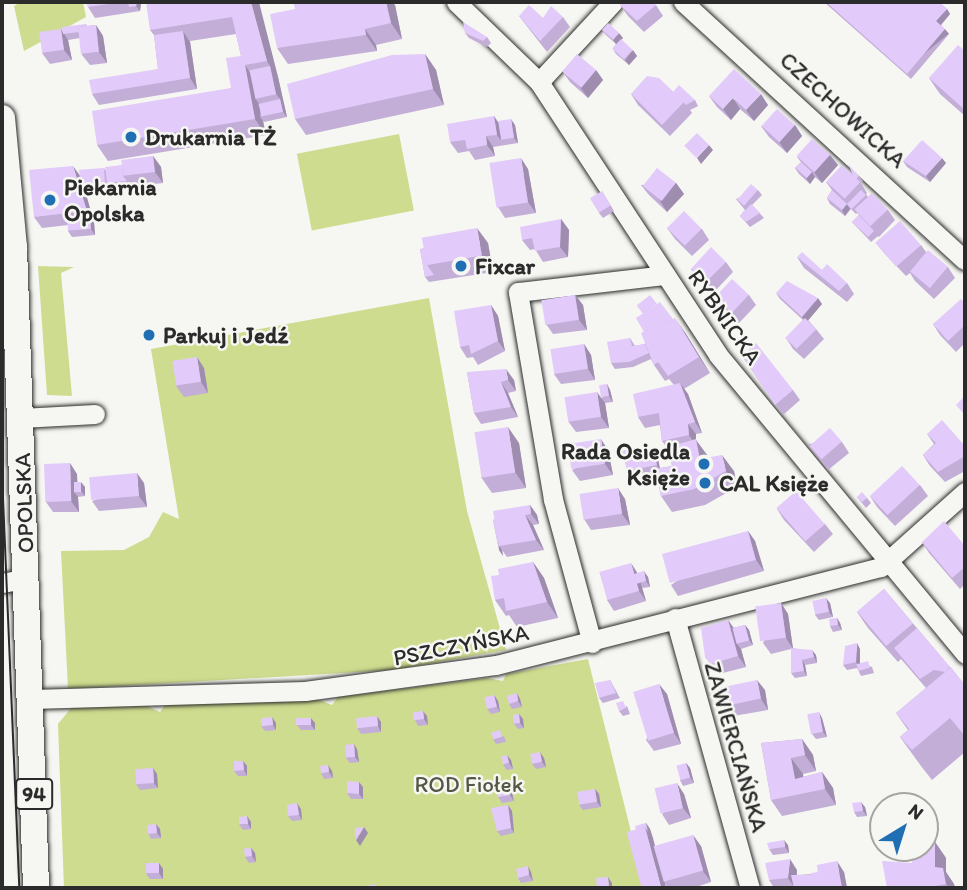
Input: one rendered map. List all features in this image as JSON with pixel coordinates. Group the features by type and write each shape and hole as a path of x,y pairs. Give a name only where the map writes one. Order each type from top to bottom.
{"main road":[{"name":"OPOLSKA","path":"2,118 21,418 15,580 32,699 36,888"}],"street":[{"name":"RYBNICKA","path":"456,2 539,82 547,102 718,355 887,563 965,654"},
{"path":"539,82 613,2"},
{"name":"CZECHOWICKA","path":"683,2 965,260"},
{"path":"592,643 553,499 518,292 665,275"},
{"path":"21,418 95,414"},
{"path":"887,563 965,492"},
{"name":"PSZCZYŃSKA","path":"32,699 388,684 592,643 675,618 887,563"},
{"name":"ZAWIERCIAŃSKA","path":"675,618 750,888"}],"green space":[{"path":"21,2 83,2 86,17 24,51 14,6"},
{"path":"399,134 414,211 312,230 297,154"},
{"path":"38,266 74,267 61,273 72,396 47,395"},
{"path":"429,298 467,511 506,650 393,670 68,689 61,551 124,550 149,537 163,512 179,519 151,349"},
{"name":"ROD Fiołek","path":"588,659 645,888 64,888 58,724 71,708 147,706 160,712 165,705 317,699 332,705 338,697 487,678 503,681 506,674"}],"building":[{"path":"87,2 122,2 88,7"},
{"path":"128,2 137,2 136,6 129,7"},
{"path":"146,2 251,2 267,61 245,65 255,119 97,145 92,111 231,88 226,58 241,56 232,17 150,30"},
{"path":"386,2 391,23 365,29 366,35 277,48 270,14 295,9 294,4"},
{"path":"623,2 652,2 656,5 637,21 620,5"},
{"path":"826,2 939,2 947,9 936,21 945,29 907,74"},
{"path":"529,5 543,18 551,6 563,17 540,41 519,16"},
{"path":"463,22 487,37 483,41 465,33"},
{"path":"608,23 619,33 613,40 602,30"},
{"path":"86,24 78,27 79,32 63,34 62,27"},
{"path":"96,25 99,52 81,54 78,27"},
{"path":"61,29 64,50 42,53 39,32"},
{"path":"183,31 190,78 92,94 89,80 158,69 154,35"},
{"path":"621,39 633,50 624,59 612,49"},
{"path":"958,45 965,51 965,110 929,78"},
{"path":"425,54 433,89 295,119 287,84 392,55"},
{"path":"577,54 596,70 581,88 562,72"},
{"path":"270,66 276,94 255,99 249,70"},
{"path":"734,69 761,94 746,110 733,98 723,109 709,96"},
{"path":"647,76 659,78 684,102 662,125 631,94"},
{"path":"679,85 695,100 686,105 673,92"},
{"path":"280,99 283,112 261,117 259,104"},
{"path":"777,109 795,125 779,142 762,126"},
{"path":"494,116 497,135 486,136 487,145 467,149 465,140 450,142 447,124"},
{"path":"511,119 514,138 501,140 498,121"},
{"path":"697,133 709,145 696,158 684,146"},
{"path":"812,139 830,155 814,172 797,156"},
{"path":"922,140 942,158 926,176 903,161"},
{"path":"153,156 155,172 123,176 121,160"},
{"path":"521,158 528,202 496,207 489,163"},
{"path":"801,162 812,172 807,178 796,168"},
{"path":"848,164 859,176 856,179 854,177"},
{"path":"122,165 123,176 127,181 107,183 105,167"},
{"path":"842,165 860,182 845,199 826,182"},
{"path":"73,166 87,211 34,217 29,170"},
{"path":"104,168 105,183 80,185 79,170"},
{"path":"657,168 676,183 662,201 643,186"},
{"path":"751,184 758,190 744,206 737,200"},
{"path":"832,190 847,204 842,210 827,198"},
{"path":"861,190 866,195 852,209 847,204"},
{"path":"602,191 611,206 599,213 590,198"},
{"path":"872,193 888,210 870,226 854,209"},
{"path":"751,204 760,213 746,222 740,216"},
{"path":"684,211 702,229 685,246 667,228"},
{"path":"859,215 874,231 868,237 852,222"},
{"path":"90,216 91,229 68,231 67,218"},
{"path":"561,219 560,247 535,251 532,238 522,240 520,227"},
{"path":"900,221 921,245 896,267 875,243"},
{"path":"477,228 482,256 427,265 422,238"},
{"path":"711,247 726,262 708,280 691,269"},
{"path":"424,248 427,265 434,275 425,277 420,249"},
{"path":"928,250 948,267 930,288 910,271"},
{"path":"802,252 822,270 827,264 847,283 839,291 797,257"},
{"path":"732,279 749,295 732,313 715,297"},
{"path":"787,281 818,298 802,317 776,293"},
{"path":"575,295 579,320 545,325 541,300"},
{"path":"650,295 657,304 643,314 637,305"},
{"path":"961,299 965,303 965,325 948,341 933,324"},
{"path":"660,302 673,319 644,332 636,318"},
{"path":"491,305 498,341 471,354 469,345 460,347 454,311"},
{"path":"675,318 699,357 668,376 658,362 654,365 641,333"},
{"path":"805,318 816,329 797,349 785,338"},
{"path":"630,338 632,346 645,344 649,353 629,362 611,363 607,342"},
{"path":"756,343 793,390 775,405 742,356"},
{"path":"584,344 588,369 554,374 550,349"},
{"path":"197,357 201,382 176,386 172,361"},
{"path":"506,369 508,380 501,382 511,407 474,413 467,372"},
{"path":"680,383 695,422 688,424 689,435 662,441 659,413 638,417 633,394"},
{"path":"607,384 609,396 601,397 599,385"},
{"path":"597,392 601,417 568,422 564,397"},
{"path":"965,396 965,415 956,405"},
{"path":"942,420 965,446 965,456 938,472 923,455 936,443 927,434"},
{"path":"508,427 515,472 482,478 474,432"},
{"path":"830,428 842,442 821,459 810,446"},
{"path":"601,439 605,464 571,469 567,444"},
{"path":"696,439 700,459 722,455 726,471 694,489 661,496 655,469 672,466 668,447"},
{"path":"633,448 635,458 654,454 657,465 627,471 622,451"},
{"path":"70,463 71,501 45,502 44,464"},
{"path":"902,466 920,485 888,515 870,496"},
{"path":"137,473 139,496 91,500 89,477"},
{"path":"74,482 81,482 81,492 74,492"},
{"path":"618,488 622,514 584,520 579,494"},
{"path":"796,491 825,524 805,541 776,508"},
{"path":"862,492 867,498 862,502 857,497"},
{"path":"530,505 531,514 525,515 536,540 499,546 493,511"},
{"path":"944,521 965,546 965,567 952,578 922,542"},
{"path":"748,531 756,560 670,583 662,554"},
{"path":"533,562 547,602 506,611 504,598 495,600 491,576 499,575 498,569"},
{"path":"631,563 639,591 607,600 599,572"},
{"path":"644,571 646,581 636,584 634,574"},
{"path":"884,589 913,623 886,646 857,611"},
{"path":"826,598 829,612 815,615 812,601"},
{"path":"781,603 786,638 760,641 755,607"},
{"path":"837,618 838,625 830,626 829,619"},
{"path":"728,620 738,656 711,664 705,657 701,628"},
{"path":"745,625 749,640 737,644 732,628"},
{"path":"917,628 950,667 945,672 934,670 920,679 894,648"},
{"path":"857,643 856,662 843,665 845,646"},
{"path":"791,648 812,650 814,657 802,660 804,671 791,673"},
{"path":"868,661 870,668 858,671 856,664"},
{"path":"951,667 965,685 965,736 950,718 912,750 900,737 909,729 896,713"},
{"path":"610,680 616,693 599,698 595,683"},
{"path":"757,680 761,699 721,707 717,689"},
{"path":"659,684 674,733 648,741 633,692"},
{"path":"517,693 518,701 509,704 507,696"},
{"path":"494,695 497,707 487,709 484,697"},
{"path":"623,701 626,708 619,711 616,703"},
{"path":"423,711 424,719 414,720 413,712"},
{"path":"819,712 823,732 811,734 807,714"},
{"path":"519,714 520,723 514,724 513,715"},
{"path":"377,716 378,726 357,728 356,718"},
{"path":"272,717 273,725 262,726 261,718"},
{"path":"296,718 311,718 311,725 296,725"},
{"path":"500,730 502,737 493,739 491,732"},
{"path":"802,739 805,755 791,758 795,779 822,772 825,789 771,800 761,743"},
{"path":"354,744 355,757 346,758 345,745"},
{"path":"540,752 542,762 532,764 530,754"},
{"path":"507,755 509,763 503,764 501,756"},
{"path":"234,761 243,761 244,770 234,771"},
{"path":"686,763 690,777 681,780 676,766"},
{"path":"328,765 329,772 321,773 320,766"},
{"path":"153,768 154,783 136,784 135,769"},
{"path":"347,781 359,782 359,794 347,793"},
{"path":"677,783 683,808 660,814 655,788"},
{"path":"508,787 510,795 498,797 497,790"},
{"path":"595,789 597,802 579,805 577,792"},
{"path":"861,802 863,811 854,812 852,803"},
{"path":"297,803 299,815 288,816 287,805"},
{"path":"508,805 511,828 497,831 491,808"},
{"path":"247,816 248,824 239,824 239,817"},
{"path":"646,823 648,832 645,827 636,830 635,826"},
{"path":"156,824 157,833 148,834 147,825"},
{"path":"364,827 356,840 355,828"},
{"path":"645,827 661,888 642,888 627,832"},
{"path":"693,835 703,871 664,882 654,846"},
{"path":"784,840 785,847 769,849 767,843"},
{"path":"251,848 252,856 245,857 244,849"},
{"path":"790,859 788,878 769,880 765,863"},
{"path":"837,861 842,888 794,888 791,875 818,875 817,865"},
{"path":"882,862 935,862 935,867 943,868 946,884 923,888 887,888"},
{"path":"146,863 159,863 159,873 146,873"},
{"path":"528,866 529,875 518,878 516,869"},
{"path":"608,877 609,888 597,888 596,878"}],"tram line":[{"path":"2,474 19,888"}],"place":[{"name":"Drukarnia TŻ","path":"131,137"},
{"name":"Piekarnia Opolska","path":"50,200"},
{"name":"Fixcar","path":"461,266"},
{"name":"Parkuj i Jedź","path":"149,335"},
{"name":"Rada Osiedla Księże","path":"704,464"},
{"name":"CAL Księże","path":"705,483"}]}
